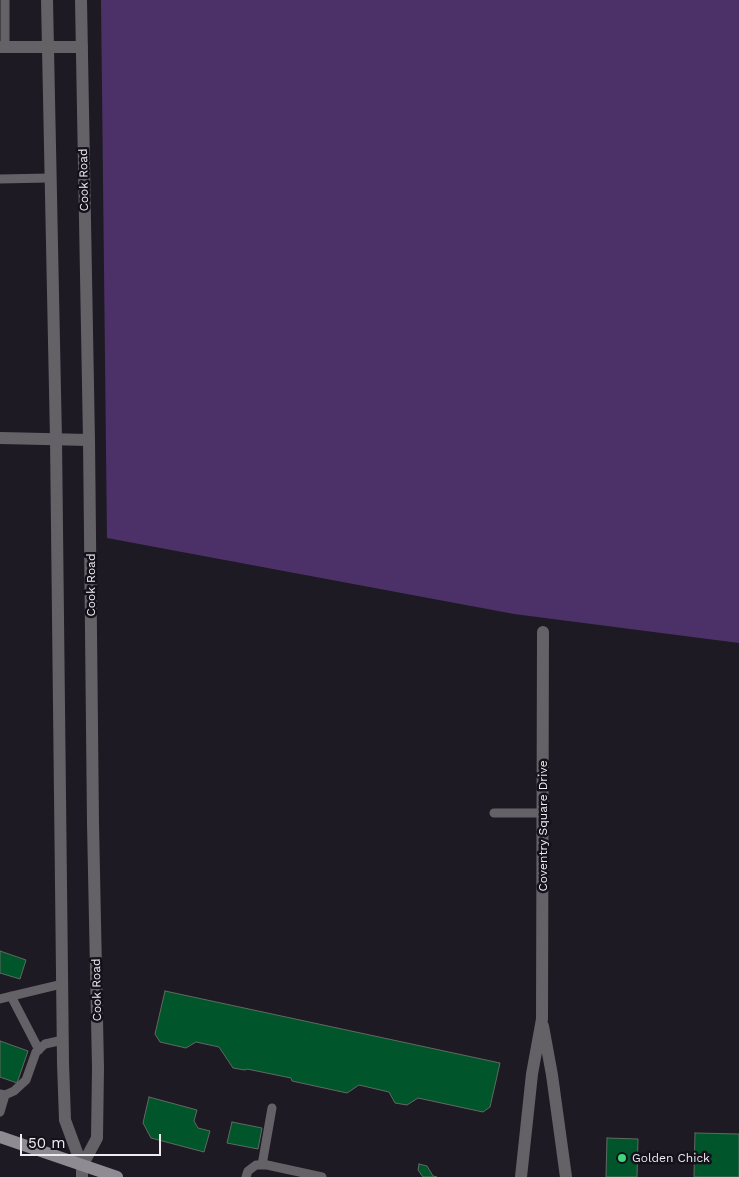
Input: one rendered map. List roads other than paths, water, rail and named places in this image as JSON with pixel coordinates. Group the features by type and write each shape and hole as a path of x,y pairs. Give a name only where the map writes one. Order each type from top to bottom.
{"main road":[{"path":"0,1137 82,1171 117,1177"}],"street":[{"path":"47,0 56,439 65,1120 82,1171"},
{"name":"Cook Road","path":"82,0 98,1068 97,1138 82,1171"},
{"path":"2,47 82,47"},
{"path":"0,438 89,440"},
{"name":"Coventry Square Drive","path":"521,1177 532,1074 542,1019 543,632"},
{"name":"Coventry Square Drive","path":"542,1019 566,1177"}],"lane":[{"path":"2,47 5,0"},
{"path":"0,179 50,178"},
{"path":"494,813 543,813"},
{"path":"0,999 62,984"},
{"path":"11,996 39,1050"},
{"path":"0,1112 2,1095 14,1091 26,1080 36,1052 44,1044 63,1040"},
{"path":"262,1165 272,1108"},
{"path":"246,1177 248,1171 256,1165 322,1177"}],"place":[{"name":"Golden Chick","path":"622,1158"}]}
